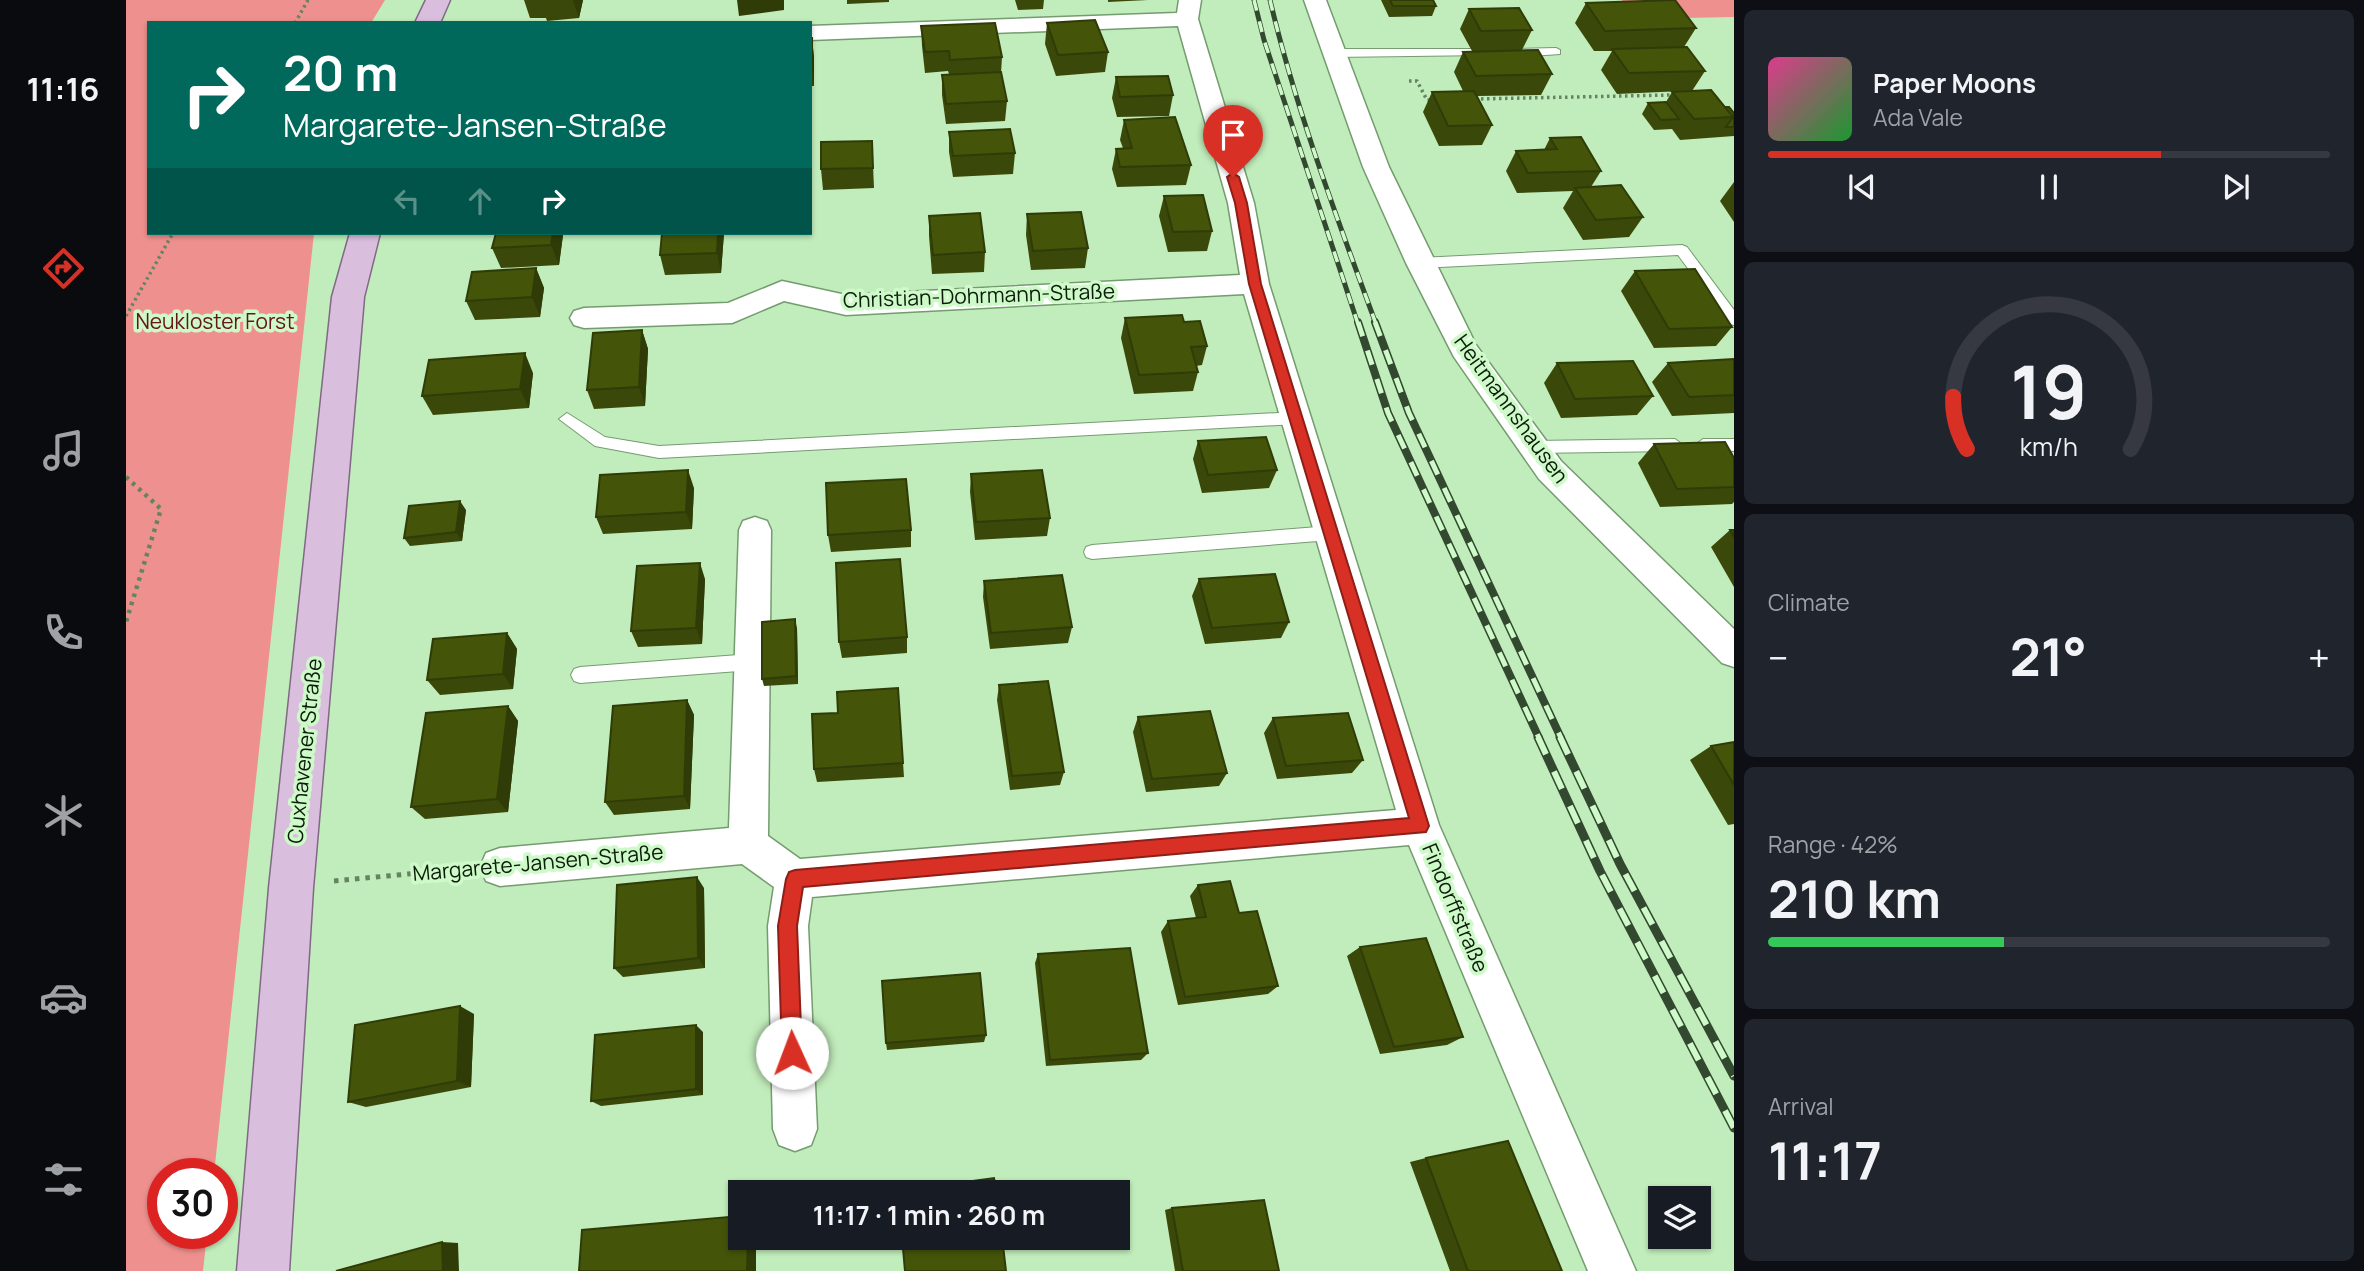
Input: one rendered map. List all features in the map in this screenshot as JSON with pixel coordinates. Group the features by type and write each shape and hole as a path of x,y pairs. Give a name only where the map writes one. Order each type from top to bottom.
{"main road":[{"path":"428,21 438,0"},
{"name":"Cuxhavener Straße","path":"263,1271 291,888 348,297 364,235"}],"street":[{"name":"Heitmannshausen","path":"1315,0 1376,167 1464,350 1550,470 1734,652"},
{"path":"812,33 1188,10"},
{"name":"Findorffstraße","path":"1188,10 1241,203 1255,284 1420,826 1612,1271"},
{"name":"Christian-Dohrmann-Straße","path":"584,318 732,313 782,290 846,305 1255,284"},
{"path":"755,530 748,845 795,879 1420,826"},
{"name":"Margarete-Jansen-Straße","path":"500,867 748,845"},
{"path":"795,879 788,926 795,1129"}],"lane":[{"path":"1334,53 1556,52"},
{"path":"1420,263 1682,250 1734,320"},
{"path":"567,419 601,442 659,452 1296,418"},
{"path":"1533,447 1734,445"},
{"path":"1092,552 1331,533"},
{"path":"580,675 752,662"}],"path":[{"path":"296,21 308,0"},
{"path":"1409,81 1417,81 1427,100 1441,100"},
{"path":"1469,99 1678,95"},
{"path":"126,316 172,235"},
{"path":"126,477 161,509 126,622"},
{"name":"Margarete-Jansen-Straße","path":"328,882 500,867"}],"green space":[{"name":"Neukloster Forst","path":"126,0 385,0 372,21 147,21 147,235 314,235 216,1158 147,1158 147,1249 205,1249 203,1271 126,1271"},
{"path":"1622,0 1734,0 1734,17 1633,19"}],"building":[{"path":"1390,0 1433,0 1436,6 1393,6"},
{"path":"1675,0 1696,28 1605,31 1586,3"},
{"path":"1519,8 1532,30 1481,31 1469,9"},
{"path":"1095,20 1108,52 1058,55 1047,23"},
{"path":"995,23 1002,57 950,60 949,51 925,52 921,26"},
{"path":"1687,47 1705,71 1629,73 1612,49"},
{"path":"1538,50 1552,74 1476,76 1463,52"},
{"path":"1001,72 1007,101 946,104 942,75"},
{"path":"1168,76 1173,95 1120,97 1116,77"},
{"path":"1711,90 1733,117 1694,119 1672,92"},
{"path":"1474,91 1492,125 1448,126 1432,92"},
{"path":"1666,102 1679,119 1661,120 1648,103"},
{"path":"1725,107 1729,107 1734,113 1734,127 1726,127 1733,117"},
{"path":"1175,117 1191,165 1120,167 1116,149 1132,148 1124,120"},
{"path":"1010,129 1015,153 953,156 949,132"},
{"path":"1581,137 1601,171 1528,173 1516,151 1557,149 1550,138"},
{"path":"872,141 873,168 821,169 821,142"},
{"path":"1621,185 1643,217 1596,220 1575,188"},
{"path":"1203,195 1212,231 1173,232 1164,196"},
{"path":"1081,212 1088,248 1033,251 1027,214"},
{"path":"980,213 985,252 933,255 929,216"},
{"path":"495,235 553,235 551,245 492,248"},
{"path":"662,235 718,235 717,253 660,255"},
{"path":"536,268 532,297 466,301 472,272"},
{"path":"1695,269 1732,327 1669,329 1635,271"},
{"path":"1182,315 1184,322 1200,321 1207,346 1191,347 1198,372 1139,375 1125,318"},
{"path":"642,330 639,387 587,390 593,333"},
{"path":"525,353 520,389 422,396 429,360"},
{"path":"1734,359 1734,395 1689,397 1668,363"},
{"path":"1633,361 1653,396 1575,399 1557,363"},
{"path":"1266,437 1277,470 1208,475 1198,441"},
{"path":"1725,442 1734,458 1734,487 1677,489 1654,444"},
{"path":"688,470 686,512 596,517 600,475"},
{"path":"1042,470 1050,518 976,522 971,474"},
{"path":"906,479 911,530 828,535 826,483"},
{"path":"460,501 456,532 404,538 409,506"},
{"path":"900,559 907,637 839,642 836,563"},
{"path":"700,563 696,628 631,631 637,566"},
{"path":"1275,574 1289,622 1212,628 1199,579"},
{"path":"1062,575 1072,627 991,633 984,581"},
{"path":"795,619 796,676 762,679 762,622"},
{"path":"507,633 503,674 427,680 433,639"},
{"path":"1048,681 1064,772 1012,776 999,685"},
{"path":"898,688 903,763 814,769 812,714 838,713 837,692"},
{"path":"687,700 684,796 605,802 613,706"},
{"path":"508,706 497,799 411,807 426,713"},
{"path":"1210,711 1227,773 1152,779 1138,717"},
{"path":"1348,713 1363,760 1286,766 1273,718"},
{"path":"1734,742 1734,785 1711,746"},
{"path":"697,877 698,958 614,968 617,885"},
{"path":"1230,881 1239,913 1257,911 1278,986 1185,997 1168,921 1206,917 1198,885"},
{"path":"1426,938 1463,1037 1394,1047 1360,947"},
{"path":"1130,948 1148,1053 1050,1060 1038,954"},
{"path":"980,973 986,1035 886,1043 882,981"},
{"path":"460,1006 457,1081 348,1102 355,1025"},
{"path":"696,1025 696,1089 591,1101 595,1035"},
{"path":"1508,1141 1562,1271 1468,1271 1426,1158"},
{"path":"1264,1200 1279,1271 1183,1271 1172,1208"},
{"path":"728,1217 728,1250 748,1250 747,1271 579,1271 582,1230"},
{"path":"442,1242 443,1271 336,1271"},
{"path":"903,1250 1004,1250 1006,1271 905,1271"}],"railway":[{"path":"1254,0 1264,40 1358,324"},
{"path":"1270,0 1305,123 1376,324"},
{"path":"1358,322 1388,413 1539,738"},
{"path":"1375,322 1409,413 1561,738"},
{"path":"1538,737 1600,871 1734,1128"},
{"path":"1560,737 1620,864 1734,1076"}],"route":[{"path":"792,1053 788,926 795,879 1420,826 1255,284 1241,203 1233,177"}]}
